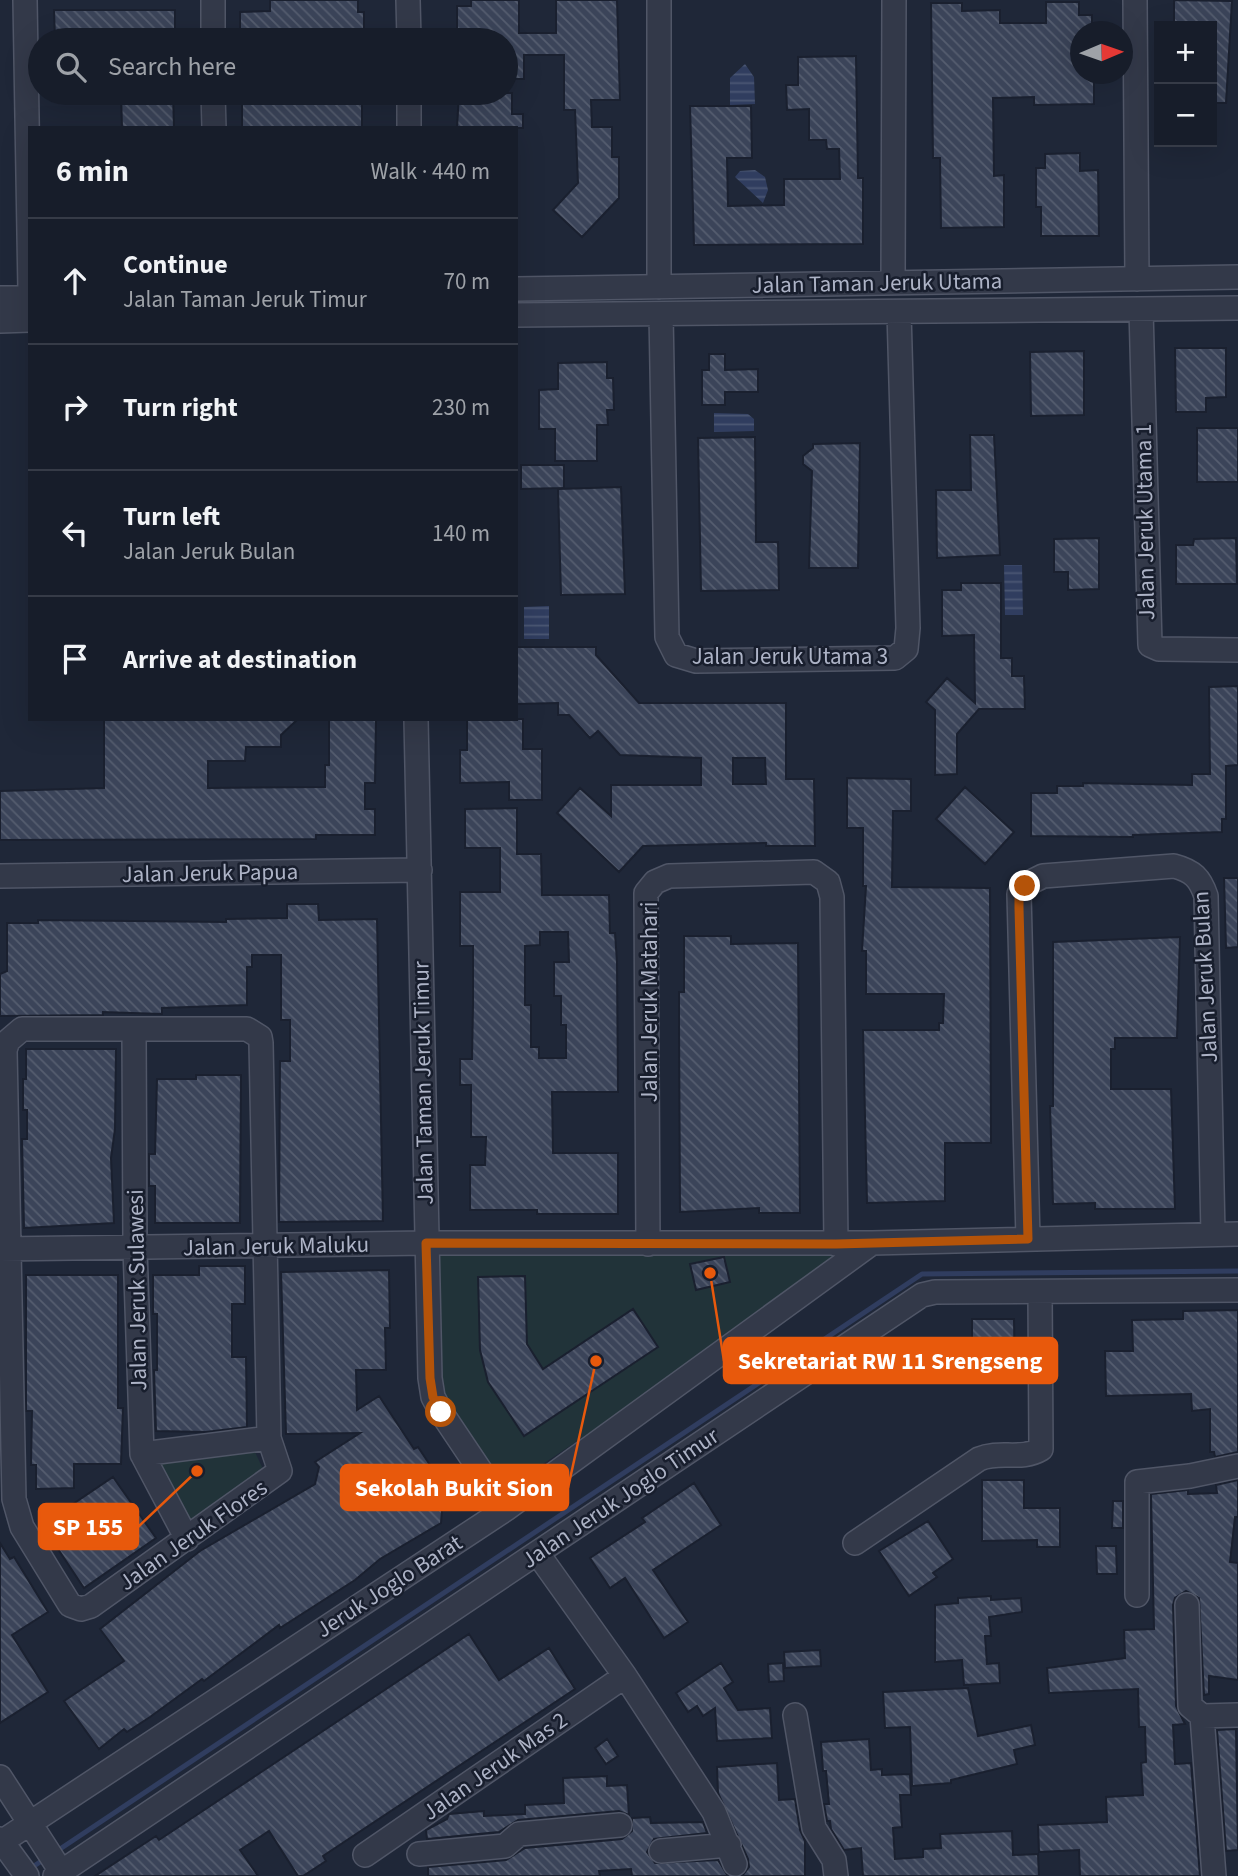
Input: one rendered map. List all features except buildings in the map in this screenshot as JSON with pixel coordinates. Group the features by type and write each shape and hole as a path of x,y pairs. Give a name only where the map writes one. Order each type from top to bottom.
{"street":[{"path":"25,0 28,175"},
{"path":"213,0 213,28"},
{"path":"408,0 409,28"},
{"path":"659,0 659,287"},
{"path":"893,283 894,0"},
{"path":"1135,0 1137,279"},
{"path":"214,105 214,126"},
{"path":"409,105 409,126"},
{"name":"Jalan Taman Jeruk Utama","path":"518,289 1238,277"},
{"path":"0,298 28,298"},
{"name":"Jalan Taman Jeruk Utama","path":"518,315 1238,308"},
{"name":"Jalan Jeruk Utama 1","path":"1141,309 1150,645 1159,649 1238,650"},
{"name":"Jalan Jeruk Utama 3","path":"661,314 667,638 677,655 696,661 895,658 906,649 908,628 899,312"},
{"path":"0,321 28,320"},
{"name":"Jalan Taman Jeruk Timur","path":"416,721 426,1243 433,1397 506,1509"},
{"name":"Jalan Jeruk Bulan","path":"1028,1239 1019,894 1025,886 1043,876 1174,866 1188,870 1201,880 1206,896 1213,1234"},
{"name":"Jalan Jeruk Papua","path":"0,876 420,870"},
{"name":"Jalan Jeruk Matahari","path":"648,1244 646,893 655,882 669,876 814,872 828,882 832,897 836,1244"},
{"name":"Jalan Jeruk Flores","path":"22,1029 247,1029 260,1037 264,1247 269,1438 279,1465 277,1475 91,1606 81,1609 69,1605 22,1527 14,1499 6,1249 5,1050 8,1041 22,1029"},
{"name":"Jalan Jeruk Sulawesi","path":"134,1030 135,1248 142,1454 187,1539"},
{"name":"Jalan Jeruk Maluku","path":"6,1249 426,1243 836,1244 1238,1234"},
{"name":"Jeruk Joglo Barat","path":"3,1844 34,1829 506,1509 872,1243"},
{"name":"Jalan Jeruk Joglo Timur","path":"59,1871 538,1554 922,1295 935,1292 1238,1290"},
{"path":"855,1543 979,1459 994,1455 1022,1457 1041,1450 1040,1293"},
{"path":"142,1454 269,1438"},
{"path":"1137,1595 1137,1482 1190,1476 1238,1466"},
{"path":"538,1554 625,1676 714,1812 732,1854 662,1851"},
{"path":"1186,1605 1188,1697 1194,1712 1202,1716 1238,1715"},
{"name":"Jalan Jeruk Mas 2","path":"365,1855 625,1676"},
{"path":"795,1715 814,1828 834,1860 836,1876"},
{"path":"1202,1716 1214,1876"},
{"path":"4,1794 34,1829 59,1871"},
{"path":"420,1860 505,1846 519,1833 620,1825"},
{"path":"3,1844 27,1876"}],"shaded area":[{"path":"866,1247 494,1497 433,1401 429,1254"},
{"path":"255,1452 264,1471 187,1524 151,1465"}],"water":[{"path":"745,64 754,77 755,104 730,105 730,78"},
{"path":"755,170 765,177 768,190 763,203 735,177 740,171"},
{"path":"714,413 748,414 754,419 754,431 714,432"},
{"path":"1004,565 1022,565 1023,615 1005,615"},
{"path":"549,606 549,639 524,639 524,607"}],"waterway":[{"path":"54,1853 922,1274 1238,1271"},
{"path":"28,1870 46,1858"}],"place":[{"name":"Sekretariat RW 11 Srengseng","path":"710,1273"},
{"name":"Sekolah Bukit Sion","path":"596,1361"},
{"name":"SP 155","path":"197,1471"}],"route":[{"path":"441,1412 433,1397 430,1378 426,1243 836,1244 1028,1239 1019,908 1019,894 1025,886"}]}
